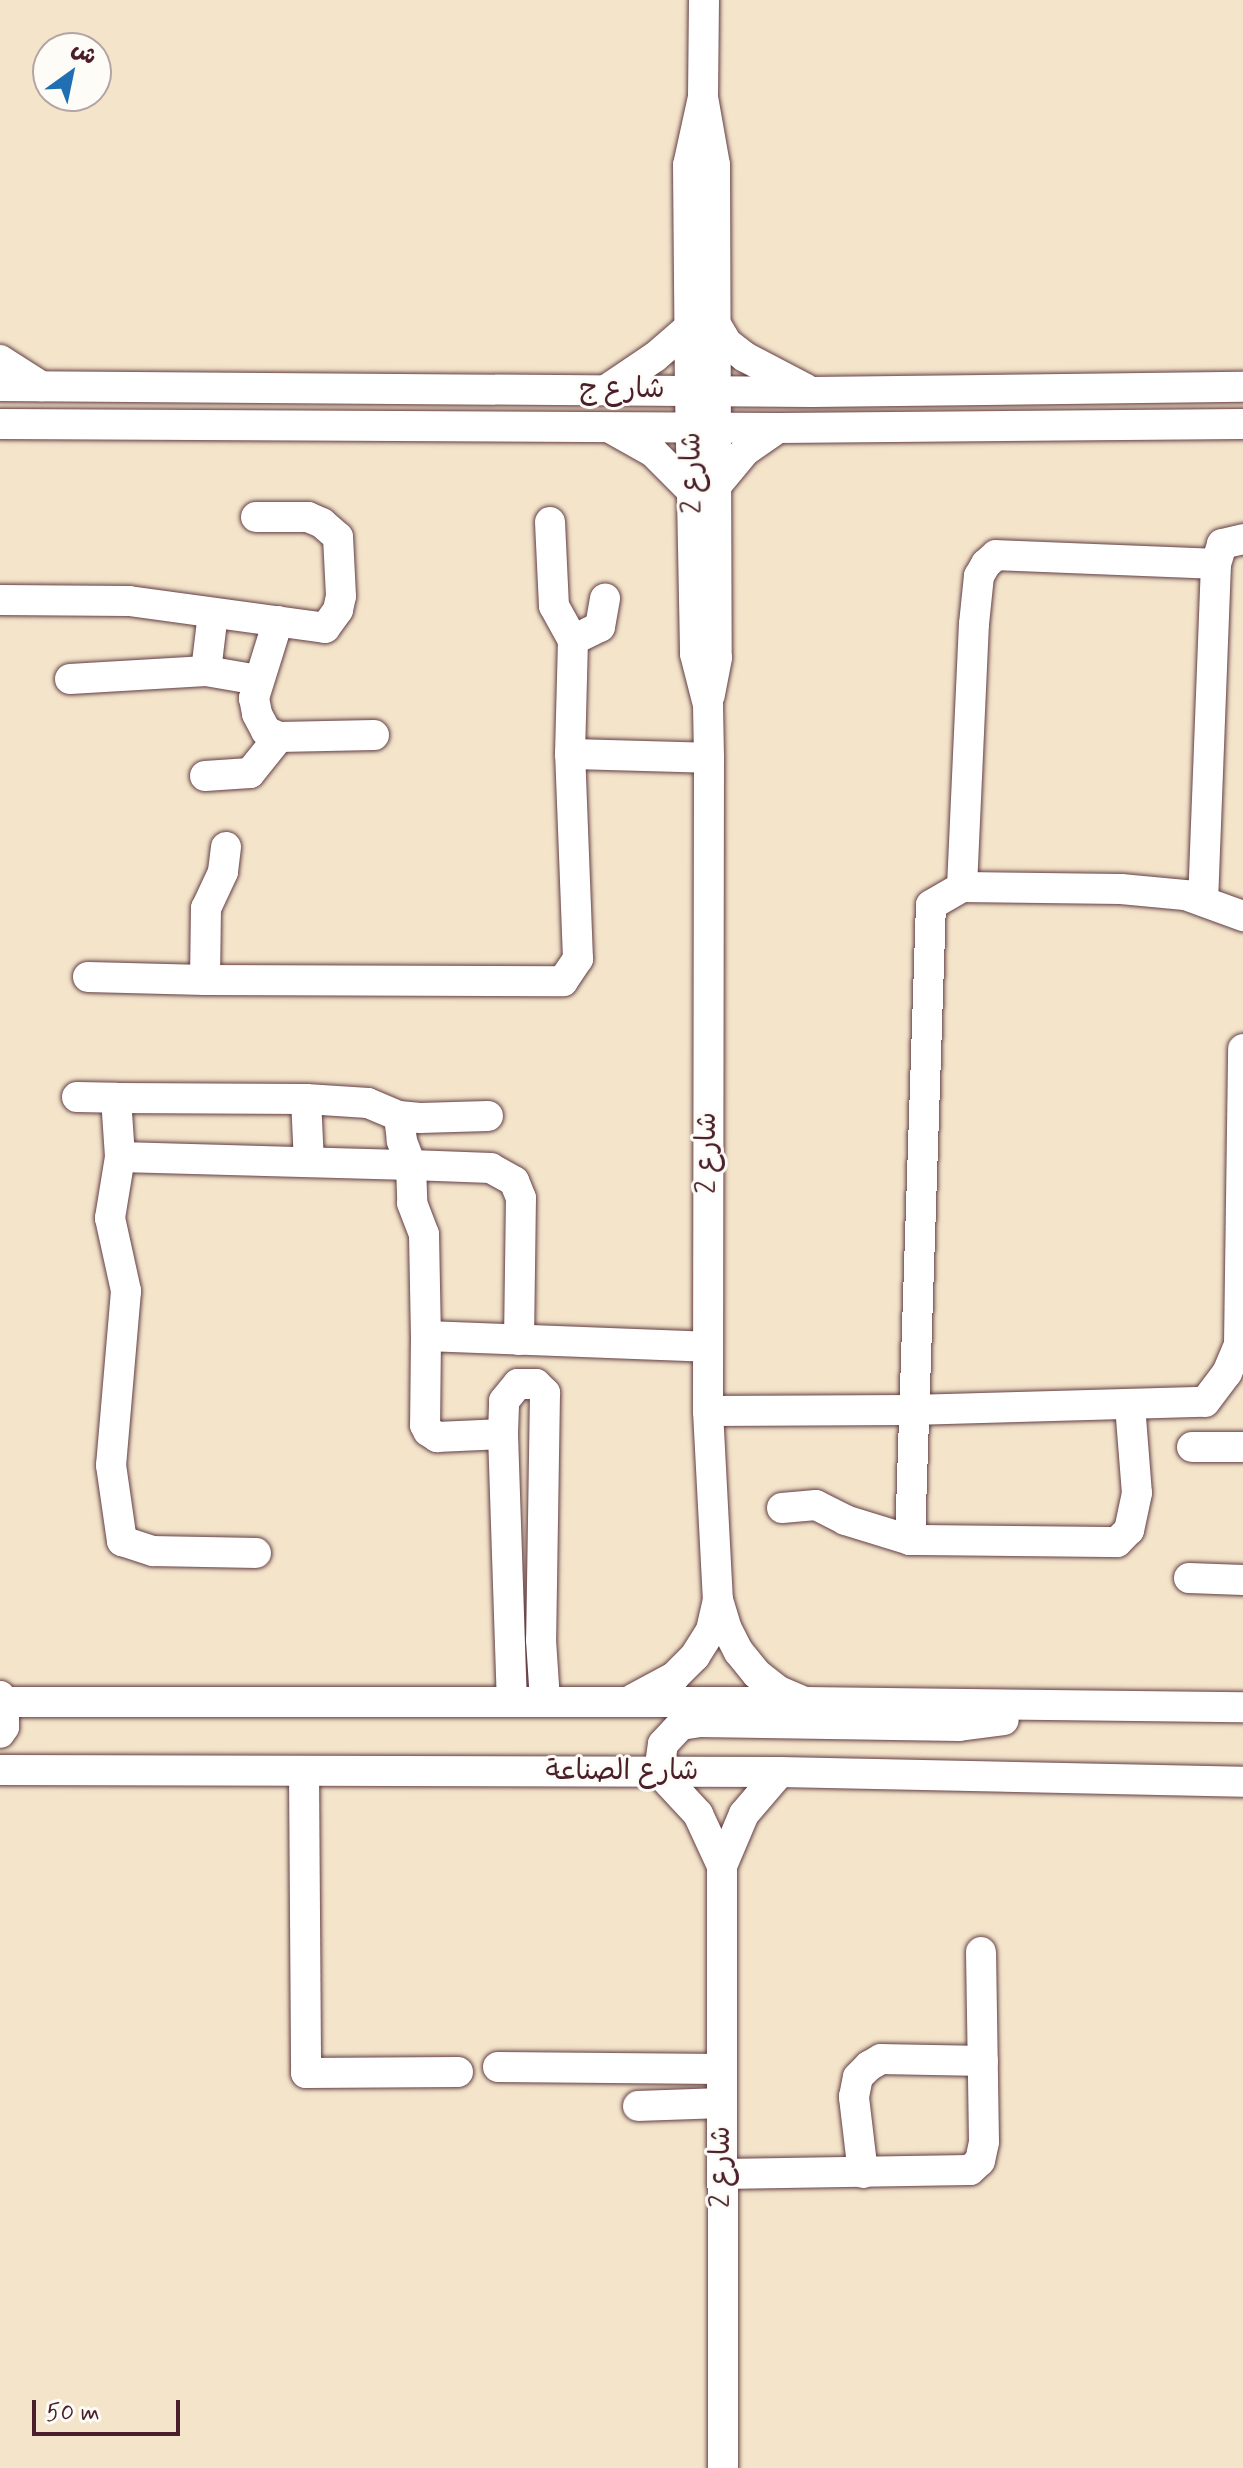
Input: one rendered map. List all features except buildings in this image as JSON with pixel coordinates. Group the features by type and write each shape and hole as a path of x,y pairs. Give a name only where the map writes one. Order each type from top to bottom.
{"street":[{"name":"شارع 2","path":"704,0 703,97 688,165 703,325 705,489 695,654 708,705 707,1347 718,1600 726,1627 748,1663 779,1691 805,1702"},
{"path":"606,390 703,325 745,357 812,392"},
{"path":"0,360 41,386"},
{"name":"شارع ج","path":"0,386 812,392 1243,387"},
{"name":"شارع ج","path":"0,424 778,428 1243,424"},
{"path":"0,439 32,424"},
{"path":"606,427 653,452 705,489 745,451 778,428"},
{"path":"0,600 129,601 317,629 331,623 341,596 338,537 308,517 256,517"},
{"path":"88,977 563,981 578,959 570,754 573,640 554,606 550,522"},
{"path":"1203,901 1216,564 1222,544 1243,539"},
{"path":"962,887 974,624 979,576 986,564 996,555 1216,564"},
{"path":"573,640 600,627 605,598"},
{"path":"206,671 213,613"},
{"path":"278,621 254,698 257,714 266,731 279,737 374,735"},
{"path":"70,679 206,671 258,680"},
{"path":"205,776 250,773 279,737"},
{"path":"570,754 709,758"},
{"path":"205,980 206,908 223,872 226,847"},
{"path":"910,1540 911,1410 931,905 962,887 1121,889 1185,895 1243,916"},
{"path":"708,1411 911,1410 1205,1402 1227,1373 1241,1345 1243,1049"},
{"path":"77,1097 306,1099 368,1103 399,1116 488,1116"},
{"path":"116,1098 120,1157 110,1218 126,1291 111,1465 122,1541 153,1551 256,1553"},
{"path":"306,1099 309,1162"},
{"path":"399,1116 402,1141 411,1165 412,1203 424,1234 425,1425 437,1437 503,1434"},
{"path":"120,1157 491,1168 514,1181 521,1198 519,1340"},
{"path":"426,1336 707,1347"},
{"path":"512,1702 503,1434 504,1401 518,1384 536,1384 545,1393 541,1640 545,1701"},
{"path":"782,1508 816,1505 845,1520 910,1540 1117,1542 1129,1530 1137,1493 1130,1405"},
{"path":"1192,1447 1243,1447"},
{"path":"1189,1578 1243,1580"},
{"name":"شارع 2","path":"627,1702 674,1677 695,1656 711,1630 718,1600"},
{"path":"0,1733 4,1727 1,1700 805,1702 1243,1707"},
{"path":"659,1772 659,1756 670,1733 681,1725 699,1722 959,1726 1022,1718 1072,1705"},
{"path":"304,1771 306,2073 458,2072"},
{"name":"شارع 2","path":"659,1772 698,1814 722,1866"},
{"name":"شارع 2","path":"723,2468 722,1866 744,1814 780,1772"},
{"name":"شارع الصناعة","path":"4,1773 780,1772 1243,1782"},
{"path":"722,2174 970,2170 980,2161 984,2142 981,1952"},
{"path":"863,2173 854,2097 858,2077 869,2066 881,2059 983,2061"},
{"path":"498,2067 722,2069"},
{"path":"638,2106 722,2103"}]}
